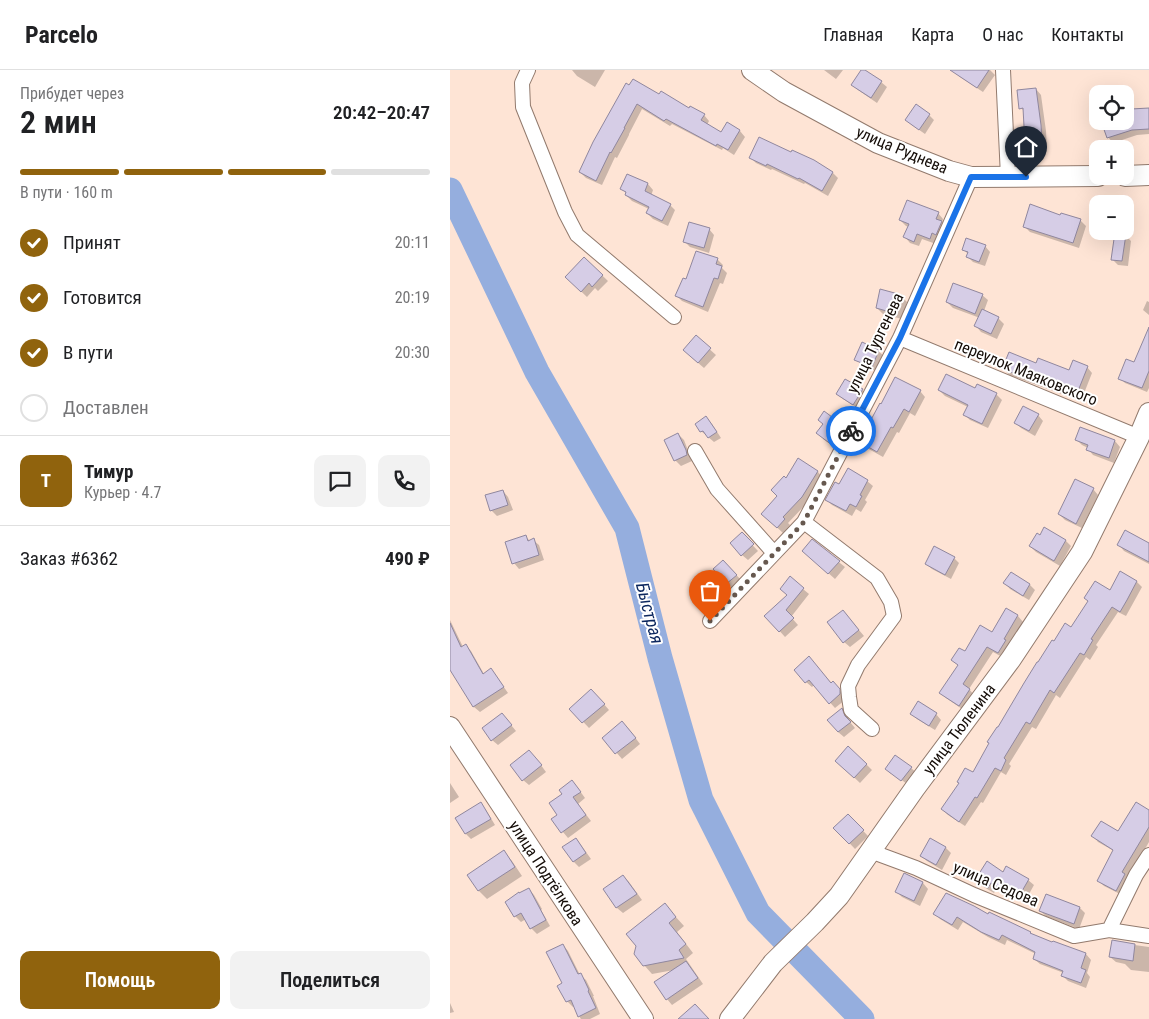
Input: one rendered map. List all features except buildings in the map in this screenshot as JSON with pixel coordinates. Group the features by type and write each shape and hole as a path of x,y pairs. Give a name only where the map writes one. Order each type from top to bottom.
{"street":[{"path":"528,70 522,83 523,106 565,212 577,235 674,316"},
{"name":"улица Руднева","path":"752,70 784,92 878,143 949,171 971,177 1089,176"},
{"path":"1003,70 1008,177"},
{"path":"1134,176 1149,175"},
{"name":"улица Тургенева","path":"710,621 804,522 900,338 971,177"},
{"name":"переулок Маяковского","path":"900,338 1139,437"},
{"name":"улица Тюленина","path":"730,1019 773,963 839,896 1011,659 1082,552 1149,413"},
{"path":"695,451 717,489 774,553"},
{"path":"804,522 877,578 891,602 894,616 858,665 848,686 851,710 872,729"},
{"name":"улица Подтёлкова","path":"450,727 643,1019"},
{"name":"улица Седова","path":"870,851 916,868 974,895 1074,936 1109,930 1149,936"},
{"path":"1109,930 1136,875 1149,855"}],"waterway":[{"name":"Быстрая","path":"450,190 537,372 627,528 660,658 701,800 758,913 862,1019"}],"way so far":[{"path":"710,621 804,522 851,431"}],"route":[{"path":"851,431 900,338 971,177 1026,177"}]}
